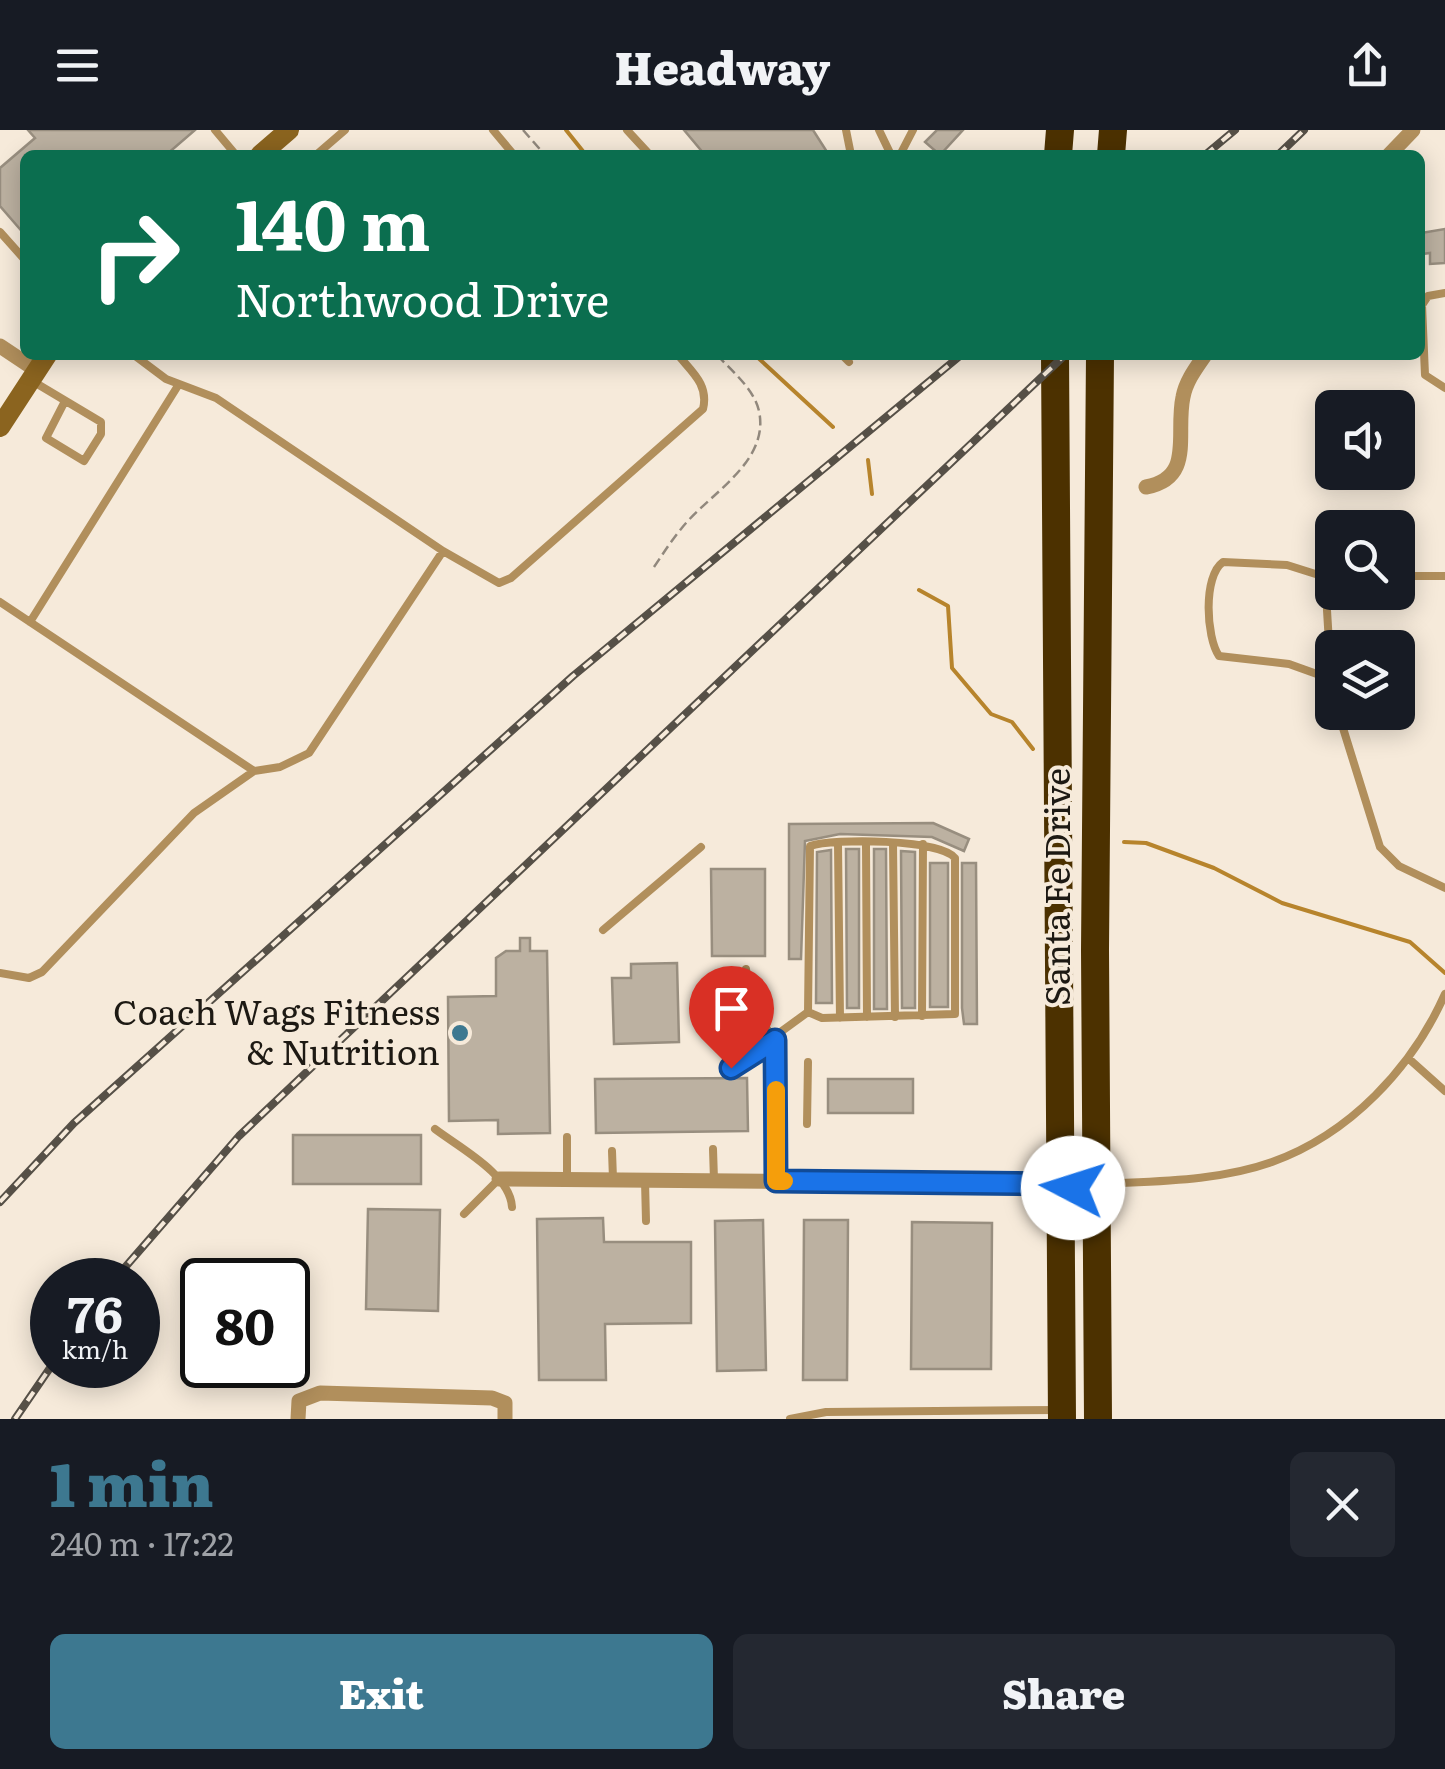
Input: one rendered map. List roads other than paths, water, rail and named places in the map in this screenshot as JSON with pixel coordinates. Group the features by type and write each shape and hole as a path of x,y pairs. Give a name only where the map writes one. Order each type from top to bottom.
{"highway":[{"name":"Santa Fe Drive","path":"1055,360 1062,1415"},
{"name":"Santa Fe Drive","path":"1098,1419 1095,892 1100,360"},
{"path":"1060,1184 1073,1188 1084,1200 1098,1256"}],"street":[{"path":"266,150 289,130"},
{"path":"1394,150 1413,130"},
{"path":"1146,487 1166,484 1175,473 1184,391 1202,360"},
{"path":"4,413 38,368"},
{"path":"775,1040 776,1181"},
{"path":"500,1179 1060,1184"},
{"path":"298,1419 299,1400 320,1393 492,1398 505,1403 505,1419"}],"lane":[{"path":"215,130 232,150"},
{"path":"322,150 345,130"},
{"path":"494,130 510,150"},
{"path":"628,130 646,150"},
{"path":"0,232 20,254"},
{"path":"142,360 179,384 216,398 443,551 499,583 511,578 703,409 703,385 682,360"},
{"path":"1424,360 1424,375 1445,388"},
{"path":"38,368 65,400 103,428 84,461 46,438 65,400"},
{"path":"30,622 179,384"},
{"path":"0,973 29,978 42,972 194,813 254,771 280,767 309,753 443,551"},
{"path":"1315,573 1288,565 1222,562 1212,576 1210,637 1219,656 1289,664 1315,673"},
{"path":"1415,576 1445,576"},
{"path":"0,616 3,604 254,771"},
{"path":"1344,730 1380,847 1399,866 1445,888"},
{"path":"731,1068 775,1040 808,1012 809,850 815,844 923,844 950,851 955,858 958,1007 949,1016 822,1018 808,1012"},
{"path":"838,844 840,1018"},
{"path":"866,844 867,1017"},
{"path":"893,844 894,1017"},
{"path":"922,1016 923,844"},
{"path":"603,930 700,848"},
{"path":"746,969 748,999 775,1040"},
{"path":"1098,1184 1214,1175 1271,1163 1352,1118 1408,1058 1443,998"},
{"path":"717,1013 775,1040"},
{"path":"1408,1058 1445,1091"},
{"path":"807,1124 808,1062"},
{"path":"435,1130 500,1179 512,1196 512,1207"},
{"path":"567,1137 567,1180"},
{"path":"714,1149 714,1180"},
{"path":"612,1151 612,1180"},
{"path":"464,1214 500,1179"},
{"path":"645,1180 646,1221"},
{"path":"790,1419 854,1415 1062,1415"}],"waterway":[{"path":"566,130 582,150"},
{"path":"760,360 833,427"},
{"path":"868,460 872,494"},
{"path":"919,590 948,606 952,668 991,714 1012,722 1033,749"},
{"path":"1124,842 1146,843 1214,868 1282,903 1410,942 1445,973"}],"railway":[{"path":"1211,150 1235,130"},
{"path":"1283,150 1304,130"},
{"path":"0,1202 74,1123 573,676 955,360"},
{"path":"133,1258 239,1136 1060,360"},
{"path":"15,1419 36,1388"}],"place":[{"name":"Coach Wags Fitness & Nutrition","path":"460,1033"}]}
